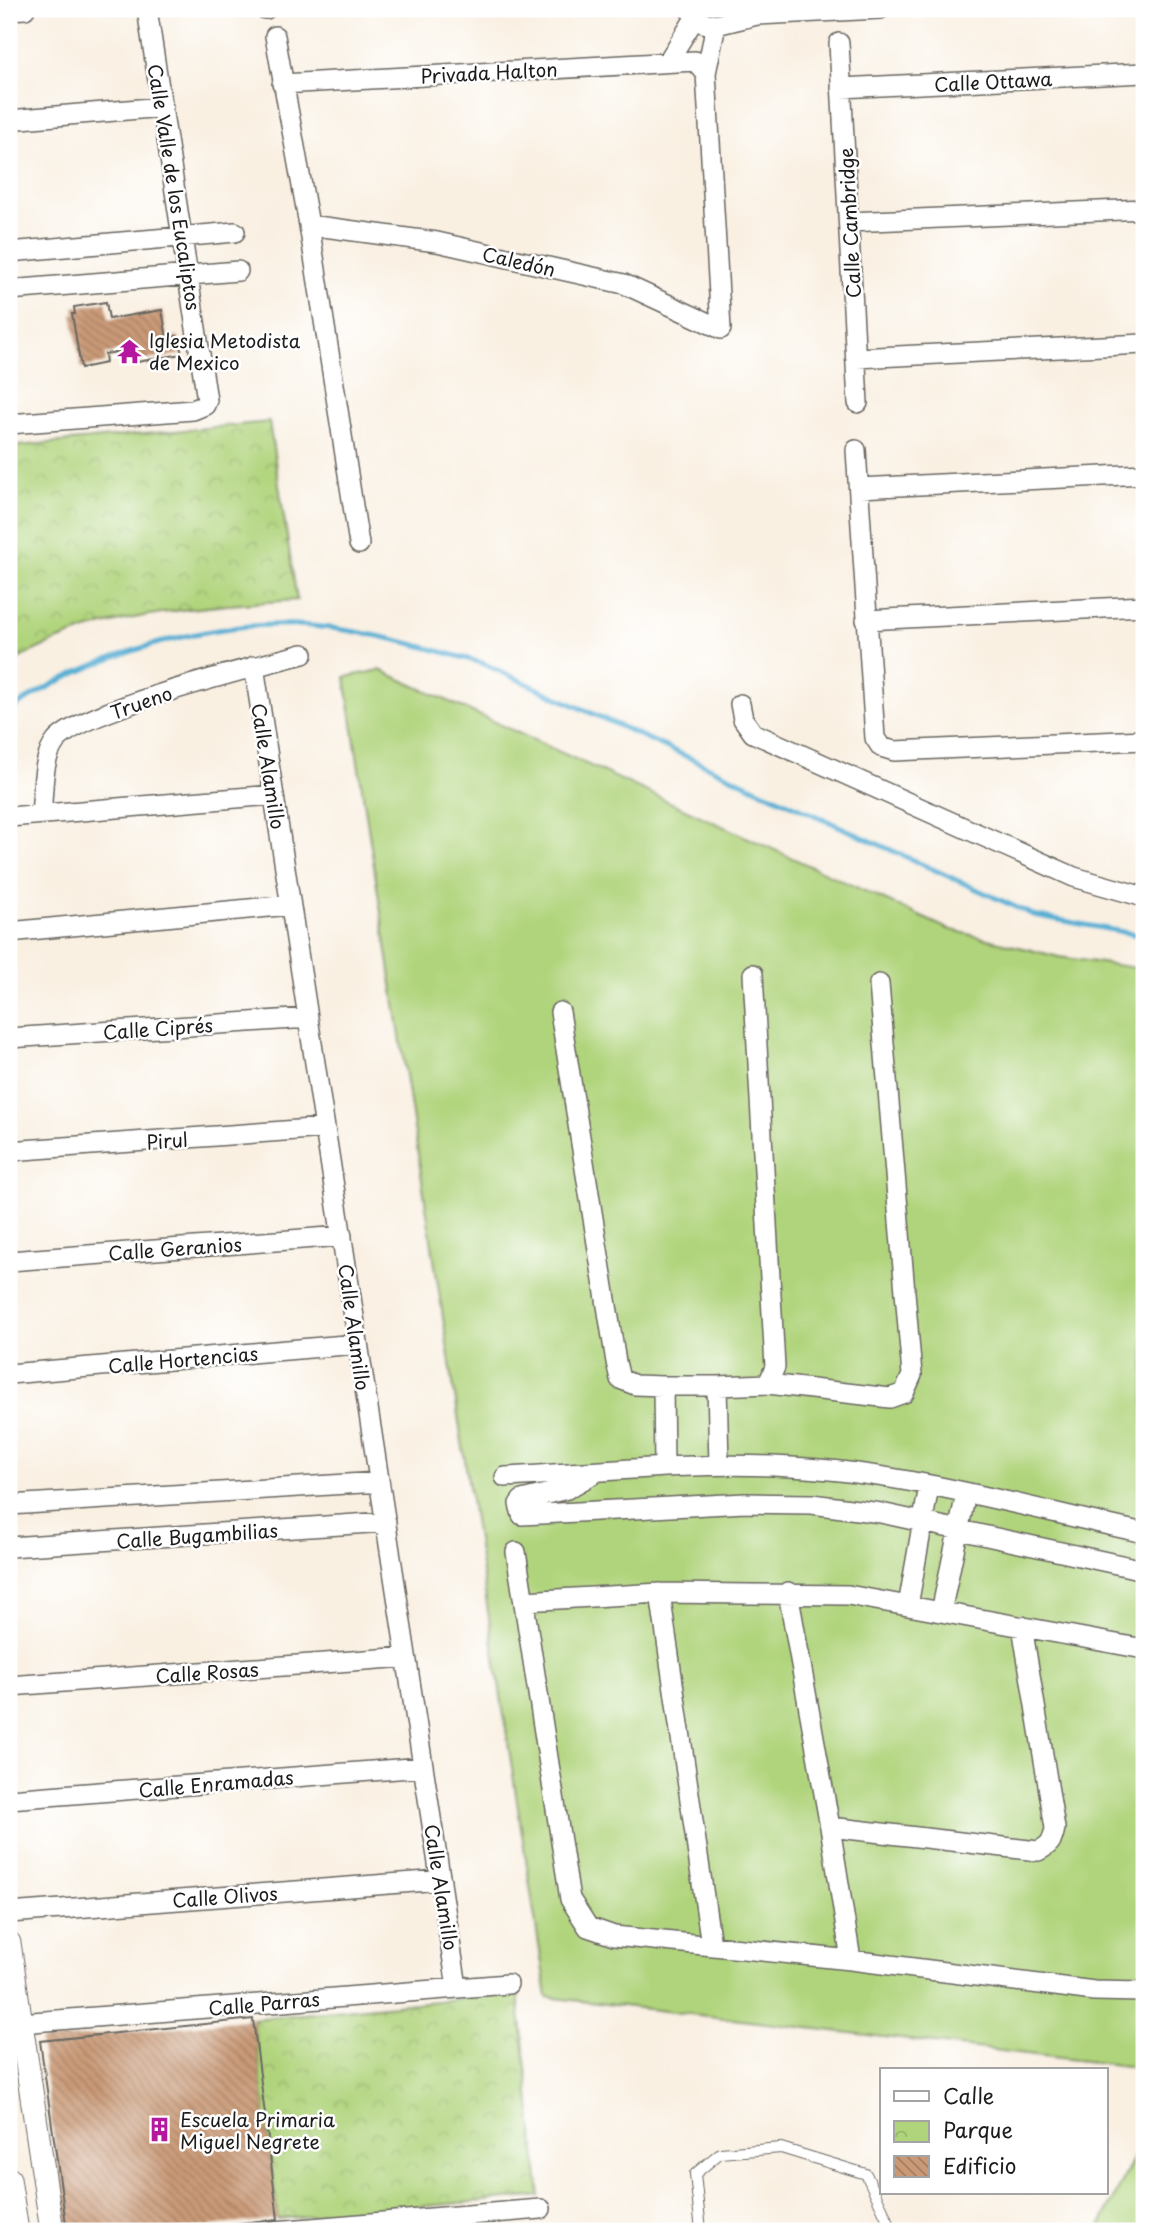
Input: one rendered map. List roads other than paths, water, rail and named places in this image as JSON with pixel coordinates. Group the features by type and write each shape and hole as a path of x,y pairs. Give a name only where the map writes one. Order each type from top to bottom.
{"street":[{"path":"9,10 25,9"},
{"name":"Calle Valle de los Eucaliptos","path":"9,424 193,410 205,405 207,391 147,9"},
{"path":"668,61 692,13 716,25 757,15 880,9"},
{"path":"701,67 716,25"},
{"path":"275,36 309,225 359,544"},
{"name":"Calle Cambridge","path":"839,43 858,403"},
{"name":"Privada Halton","path":"282,84 668,61 701,67"},
{"name":"Caledón","path":"309,225 437,242 624,284 721,329 701,67"},
{"name":"Calle Ottawa","path":"841,88 1144,73"},
{"path":"9,120 163,107"},
{"path":"849,222 1144,209"},
{"path":"9,252 234,232"},
{"path":"9,290 238,271"},
{"path":"856,358 1144,344"},
{"path":"856,450 875,738 881,747 894,751 1144,740"},
{"path":"859,488 1144,474"},
{"path":"866,620 1144,607"},
{"name":"Trueno","path":"41,813 47,757 57,739 84,722 254,667 303,654"},
{"name":"Calle Alamillo","path":"254,667 457,1987"},
{"path":"740,704 743,719 753,733 1074,877 1144,897"},
{"path":"9,817 274,795"},
{"path":"9,932 290,905"},
{"path":"753,974 775,1367 768,1384"},
{"path":"560,1012 615,1362 621,1379 635,1385 663,1386 768,1384 890,1398 904,1393 912,1376 878,984"},
{"name":"Calle Ciprés","path":"9,1038 308,1018"},
{"name":"Pirul","path":"9,1152 325,1129"},
{"name":"Calle Geranios","path":"9,1261 342,1236"},
{"name":"Calle Hortencias","path":"9,1374 357,1344"},
{"path":"663,1386 664,1466"},
{"path":"717,1387 719,1464"},
{"path":"505,1477 719,1464 818,1469 929,1486 1144,1533"},
{"path":"595,1473 567,1489 522,1500 519,1504 522,1516 745,1503 812,1504 923,1522 1144,1570"},
{"path":"9,1505 379,1482"},
{"path":"908,1606 929,1486"},
{"path":"942,1612 966,1494"},
{"name":"Calle Bugambilias","path":"9,1547 386,1522"},
{"path":"516,1552 570,1899 578,1916 588,1927 614,1936 851,1960 1094,1991 1144,1992"},
{"path":"788,1592 851,1960"},
{"path":"524,1601 660,1593 788,1592 848,1595 1144,1649"},
{"path":"660,1593 711,1945"},
{"path":"830,1828 1038,1851 1047,1847 1054,1838 1055,1828 1022,1626"},
{"name":"Calle Rosas","path":"9,1686 406,1657"},
{"name":"Calle Enramadas","path":"9,1799 423,1767"},
{"name":"Calle Olivos","path":"9,1913 440,1880"},
{"path":"9,1943 51,2231"},
{"name":"Calle Parras","path":"20,2023 508,1984"},
{"path":"9,2179 14,2228"},
{"path":"275,2231 500,2222 541,2209"}],"lane":[{"path":"701,2231 695,2174 720,2153 781,2148 866,2174 893,2231"}],"waterway":[{"path":"9,711 76,673 153,644 193,634 273,625 333,628 376,636 482,663 1033,915 1144,936"}],"place":[{"name":"Iglesia Metodista de Mexico","path":"129,351"},
{"name":"Escuela Primaria Miguel Negrete","path":"160,2130"}]}
